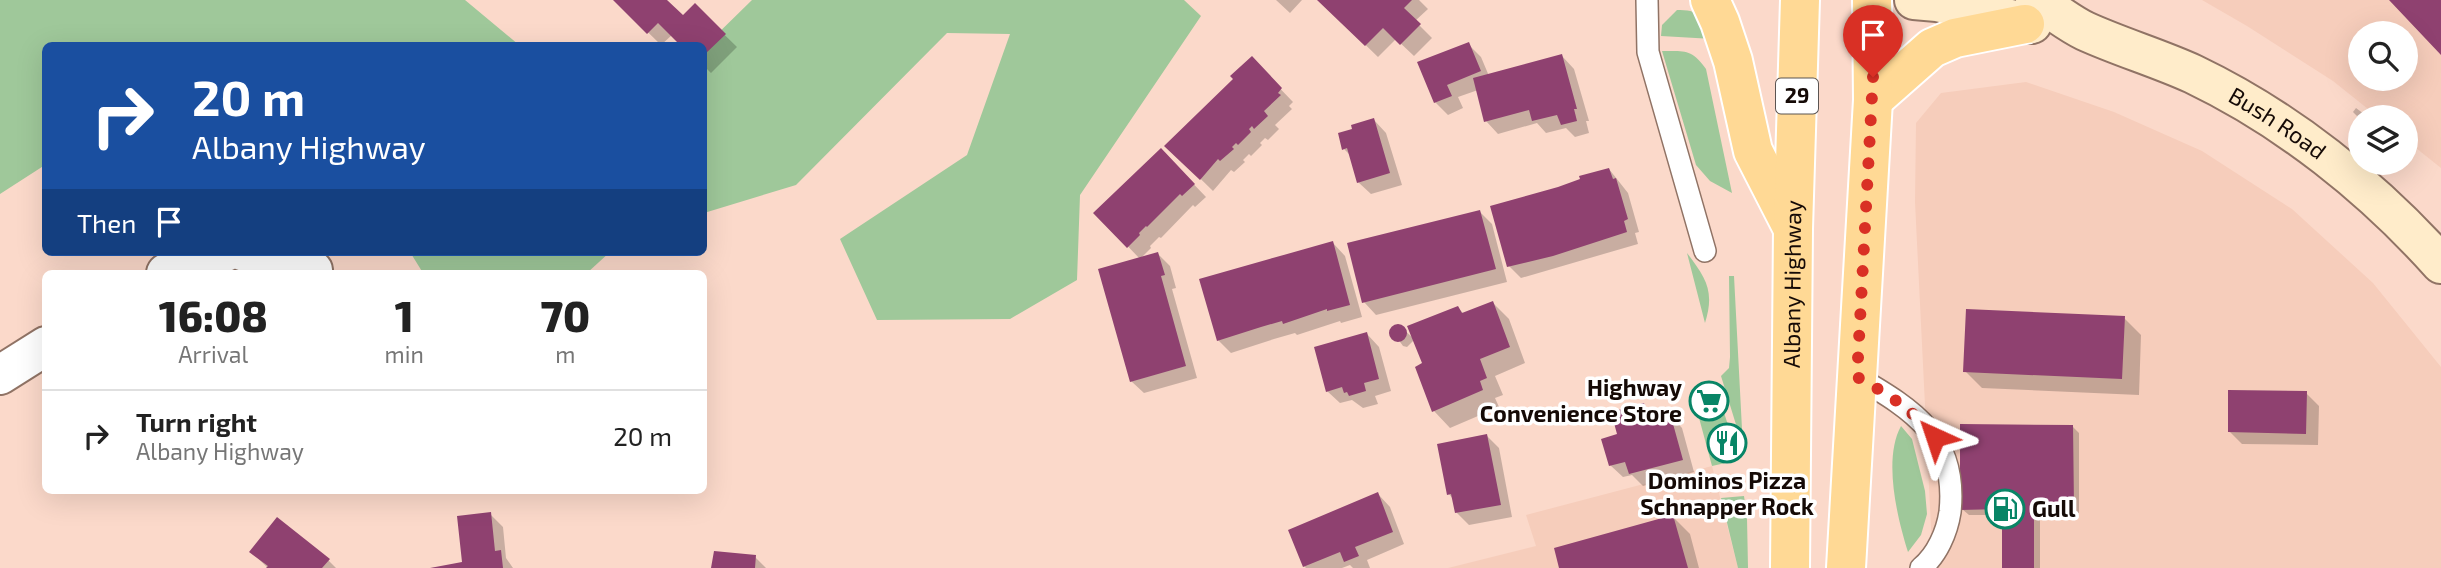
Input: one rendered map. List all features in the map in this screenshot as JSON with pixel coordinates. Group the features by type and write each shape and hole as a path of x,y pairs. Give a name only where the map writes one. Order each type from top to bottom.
{"main road":[{"path":"1710,0 1734,61 1753,151 1793,229"},
{"name":"Albany Highway","path":"1790,563 1793,229 1800,0"},
{"path":"1847,563 1873,100 1872,0"},
{"name":"Bush Road","path":"1914,0 2030,12 2193,74 2253,108 2309,145 2370,194 2419,239 2441,264"},
{"path":"1873,100 1932,48 2030,12"}],"street":[{"path":"172,270 202,256"},
{"path":"271,256 313,270"},
{"path":"0,375 42,349"}],"lane":[{"path":"1647,0 1648,52 1705,251"},
{"path":"1857,377 1898,400 1916,414 1935,437 1945,456 1950,475 1948,524 1941,542 1921,568"}],"shaded area":[{"path":"2202,0 2441,0 2441,168 2418,150 2418,105 2363,105 2333,81"},
{"path":"2026,82 2114,112 2202,151 2292,209 2373,283 2441,367 2441,568 1933,568 1915,202 1916,123 1941,93"},
{"path":"1712,466 1738,568 1448,568 1536,546 1526,515"}],"green space":[{"path":"0,0 465,0 515,42 42,42 42,167 0,194"},
{"path":"752,0 1184,0 1201,16 1080,195 1077,280 1010,319 877,320 840,239 967,155 1010,34 947,33 796,185 707,212 707,44"},
{"path":"1677,10 1692,11 1700,17 1713,39 1661,36 1662,25"},
{"path":"1662,51 1687,52 1706,69 1732,193 1710,181 1696,165"},
{"path":"1687,253 1707,285 1709,302 1705,323"},
{"path":"412,256 606,256 590,270 421,270"},
{"path":"1729,276 1734,276 1742,429 1738,431 1721,376 1729,368 1730,357"},
{"path":"1715,384 1739,460 1712,466 1695,403"},
{"path":"1901,426 1912,439 1925,491 1927,514 1921,535 1908,552 1896,505 1892,471 1896,439"},
{"path":"1744,496 1748,568 1738,568 1721,498"}],"building":[{"path":"613,0 667,0 683,15 695,3 726,34 707,52 707,42 677,42 658,23 647,34"},
{"path":"1317,0 1412,0 1404,8 1421,24 1400,45 1383,28 1365,46"},
{"path":"2389,0 2441,0 2441,55 2418,31 2418,21 2409,21"},
{"path":"1469,42 1481,71 1447,85 1452,96 1434,103 1417,62"},
{"path":"1562,54 1577,109 1574,109 1577,121 1561,125 1557,115 1532,121 1529,110 1484,122 1473,78"},
{"path":"1252,56 1282,88 1278,93 1281,95 1264,111 1268,116 1254,129 1252,126 1249,129 1251,132 1238,145 1236,143 1232,147 1234,149 1220,161 1218,159 1200,180 1164,146 1233,79 1230,76"},
{"path":"1374,118 1390,173 1357,183 1347,148 1342,150 1338,133 1352,129 1351,125"},
{"path":"1161,148 1195,184 1182,196 1180,194 1146,226 1127,248 1093,213"},
{"path":"1609,168 1613,179 1616,178 1628,219 1624,221 1627,232 1553,256 1507,267 1490,206 1558,187 1580,179 1579,176"},
{"path":"1480,210 1496,269 1362,303 1347,243"},
{"path":"1333,241 1350,305 1327,309 1283,324 1282,321 1217,341 1199,279"},
{"path":"1158,252 1165,275 1161,276 1186,366 1130,382 1098,269"},
{"path":"1493,301 1510,347 1480,359 1487,378 1480,381 1483,390 1432,412 1415,367 1422,363 1407,326 1458,306 1462,313"},
{"path":"1966,309 2125,316 2122,379 1963,372"},
{"path":"1398,324 1404,327 1407,333 1404,339 1398,342 1392,339 1389,333 1392,327"},
{"path":"1367,332 1379,379 1364,383 1366,391 1349,396 1347,392 1344,393 1342,387 1326,392 1314,347"},
{"path":"2228,390 2307,391 2306,434 2228,432"},
{"path":"1644,403 1648,420 1670,413 1683,460 1629,474 1625,462 1609,466 1601,439 1617,434 1611,412"},
{"path":"1960,424 2073,425 2074,507 2034,507 2034,568 2002,568 2002,509 1960,510"},
{"path":"1487,434 1501,505 1455,513 1451,494 1447,495 1437,444"},
{"path":"1378,492 1393,532 1355,547 1359,556 1344,562 1340,552 1303,567 1288,530"},
{"path":"491,512 495,551 501,550 503,568 430,568 462,562 457,516"},
{"path":"1673,515 1688,568 1559,568 1554,548"},
{"path":"277,517 330,559 322,568 266,568 268,566 249,552"},
{"path":"714,551 756,555 755,568 711,568"}],"place":[{"name":"Highway Convenience Store","path":"1709,401"},
{"name":"Dominos Pizza Schnapper Rock","path":"1727,443"},
{"name":"Gull","path":"2005,509"}],"route":[{"path":"1873,77 1857,377 1898,400 1916,414 1935,437"}]}
